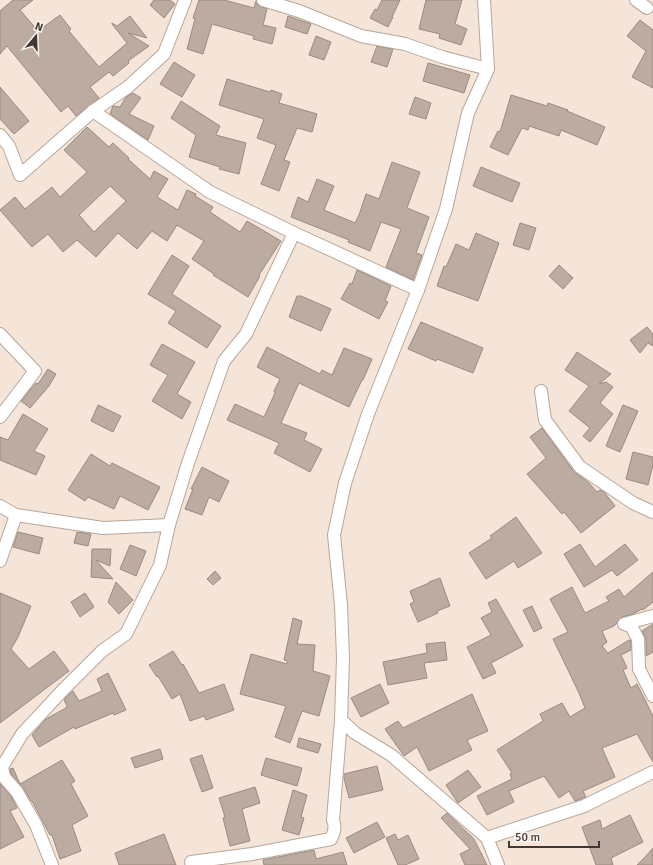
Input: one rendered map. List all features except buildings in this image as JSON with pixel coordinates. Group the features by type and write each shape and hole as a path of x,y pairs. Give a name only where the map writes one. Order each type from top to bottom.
{"street":[{"path":"0,135 9,146 20,175 93,111 128,87 164,54 185,0"},
{"path":"263,0 299,10 360,36 405,44 442,57 488,69"},
{"path":"191,862 252,854 331,839 335,826 334,820 341,720 342,658 341,605 334,535 347,476 368,414 418,290 446,209 468,113 488,69 484,0"},
{"path":"636,0 647,8"},
{"path":"93,111 210,192 294,233 418,290"},
{"path":"52,865 36,825 17,792 4,777 2,767 22,734 62,690 102,650 126,634 160,565 169,525 188,463 224,361 246,334 294,233"},
{"path":"0,334 35,371 0,417"},
{"path":"541,391 545,420 580,468 634,503 653,512"},
{"path":"0,506 16,515 103,528 169,525"},
{"path":"0,561 16,515"},
{"path":"653,616 624,624 631,626 638,639 639,669 653,696"},
{"path":"341,720 355,733 391,755 487,838 498,865"},
{"path":"487,838 584,806 653,772"}]}
